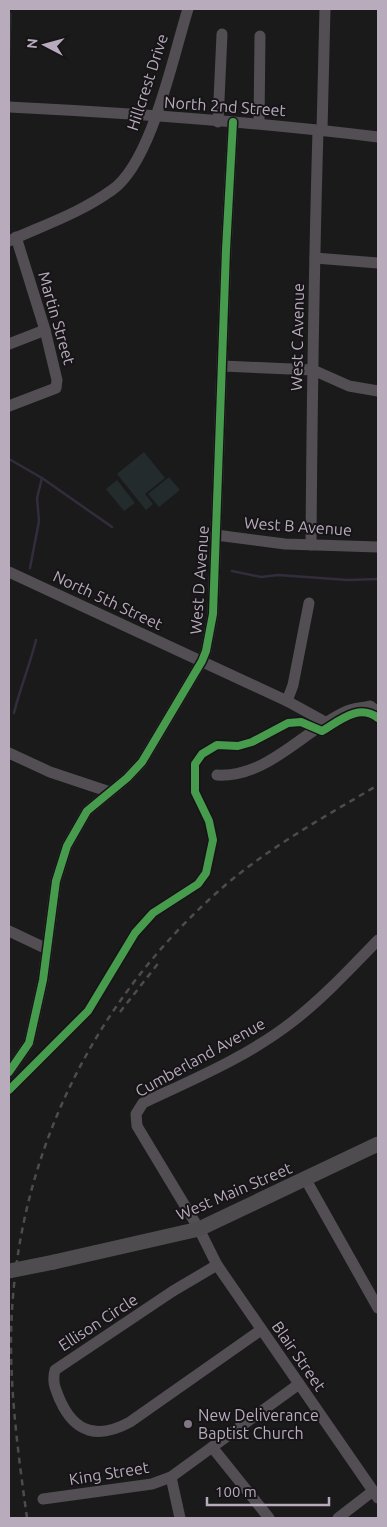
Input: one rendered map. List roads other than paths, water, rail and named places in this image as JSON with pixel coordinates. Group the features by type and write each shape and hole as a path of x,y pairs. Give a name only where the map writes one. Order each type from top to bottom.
{"main road":[{"name":"West Main Street","path":"9,1271 199,1229 306,1180 378,1144"}],"street":[{"name":"Hillcrest Drive","path":"12,239 65,218 113,189 141,151 156,117 188,9"},
{"name":"West C Avenue","path":"310,544 309,492 314,258 326,9"},
{"path":"218,122 222,34"},
{"path":"259,123 260,36"},
{"name":"North 2nd Street","path":"9,107 218,122 259,123 378,137"},
{"name":"West D Avenue","path":"9,1072 29,1043 43,980 56,881 67,846 87,811 142,762 202,661 206,651 213,614 233,122"},
{"name":"Martin Street","path":"9,406 56,388 57,380 45,330 12,239"},
{"path":"314,258 378,263"},
{"path":"9,344 45,330"},
{"path":"223,366 313,370 350,386 378,391"},
{"name":"West B Avenue","path":"216,535 285,544 378,547"},
{"name":"North 5th Street","path":"9,572 287,700 327,723"},
{"path":"287,700 293,685 309,603"},
{"path":"216,774 234,776 268,761 347,711 375,707"},
{"path":"9,753 50,772 110,792"},
{"path":"9,931 47,949"},
{"name":"Cumberland Avenue","path":"199,1229 137,1126 138,1107 240,1056 291,1023 341,978 378,940"},
{"path":"306,1180 378,1308"},
{"name":"Blair Street","path":"199,1229 218,1265 376,1494"},
{"name":"Ellison Circle","path":"218,1265 173,1291 55,1370 52,1381 65,1411 83,1428 95,1432 113,1431 130,1422 262,1330"},
{"name":"King Street","path":"43,1500 152,1484 171,1477 299,1384"},
{"path":"212,1447 269,1518"},
{"path":"171,1477 180,1518"},
{"path":"338,1518 376,1494"}],"waterway":[{"path":"9,459 42,478 112,527"},
{"path":"30,568 39,521 37,498 42,478"},
{"path":"232,571 261,577 278,575 348,580 378,579"},
{"path":"14,713 36,640"}],"railway":[{"path":"27,1518 12,1386 11,1342 15,1278 25,1216 42,1156 65,1098 94,1042 128,990 168,941 213,896 251,864 314,823 378,785"},
{"path":"120,1012 160,961"}],"place":[{"name":"New Deliverance Baptist Church","path":"188,1424"}]}
